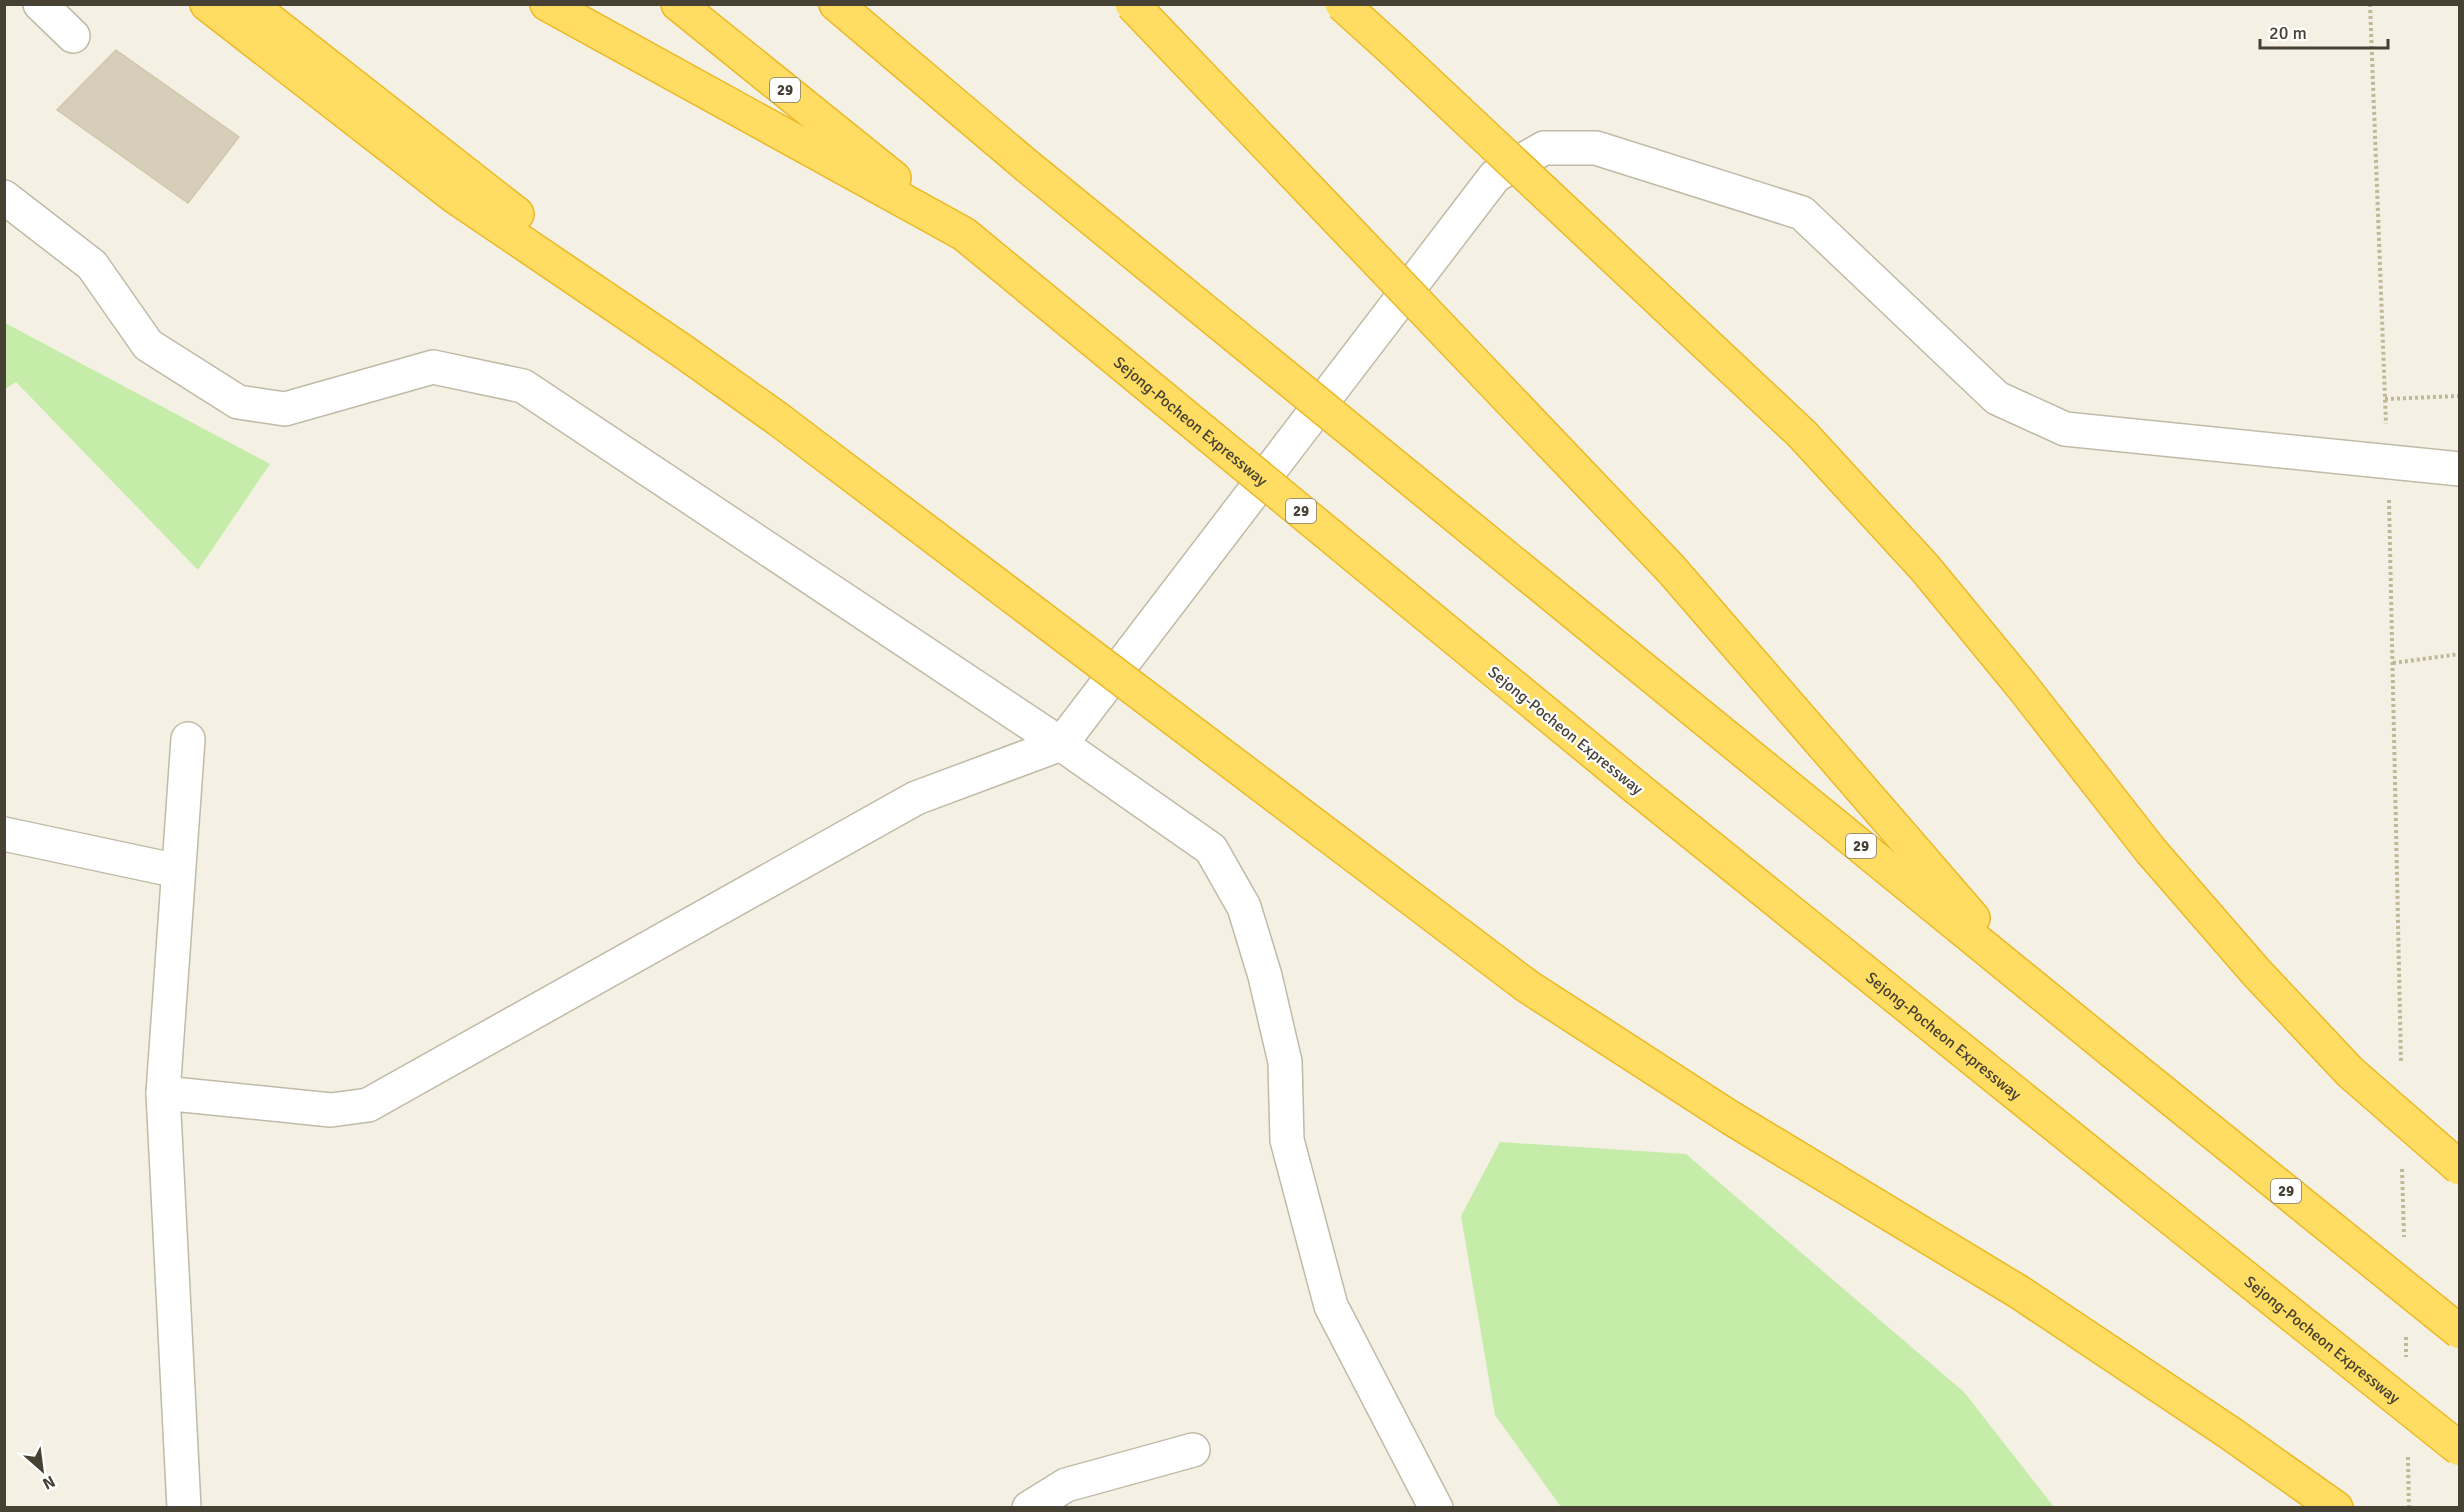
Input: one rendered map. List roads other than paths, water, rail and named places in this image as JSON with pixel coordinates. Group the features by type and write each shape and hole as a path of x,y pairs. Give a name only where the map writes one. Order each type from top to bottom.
{"highway":[{"path":"207,4 454,196 681,350 778,419"},
{"path":"249,4 778,419 1527,986 1731,1118 2019,1292 2230,1433 2336,1508"},
{"path":"547,4 964,234"},
{"path":"569,4 623,47"},
{"name":"Sejong-Pocheon Expressway","path":"678,4 964,234 1638,789 2460,1449"},
{"name":"29","path":"836,4 1026,165 2460,1332"},
{"path":"1132,4 1671,569 2031,985"},
{"path":"1342,4 1802,434 1925,568 2022,686 2151,851 2256,972 2350,1072 2460,1168"}],"street":[{"path":"40,4 73,36"},
{"path":"163,1093 331,1110 368,1105 916,798 1061,744 1495,176 1544,148 1596,148 1802,213 1997,398 2064,429 2460,469"},
{"path":"4,197 92,265 148,345 238,402 285,409 433,367 523,386 1061,744 1211,849 1244,907 1265,976 1285,1062 1287,1140 1331,1306 1436,1508"},
{"path":"184,1508 163,1093 188,739"},
{"path":"4,834 178,871"},
{"path":"1029,1508 1066,1485 1193,1450"}]}
